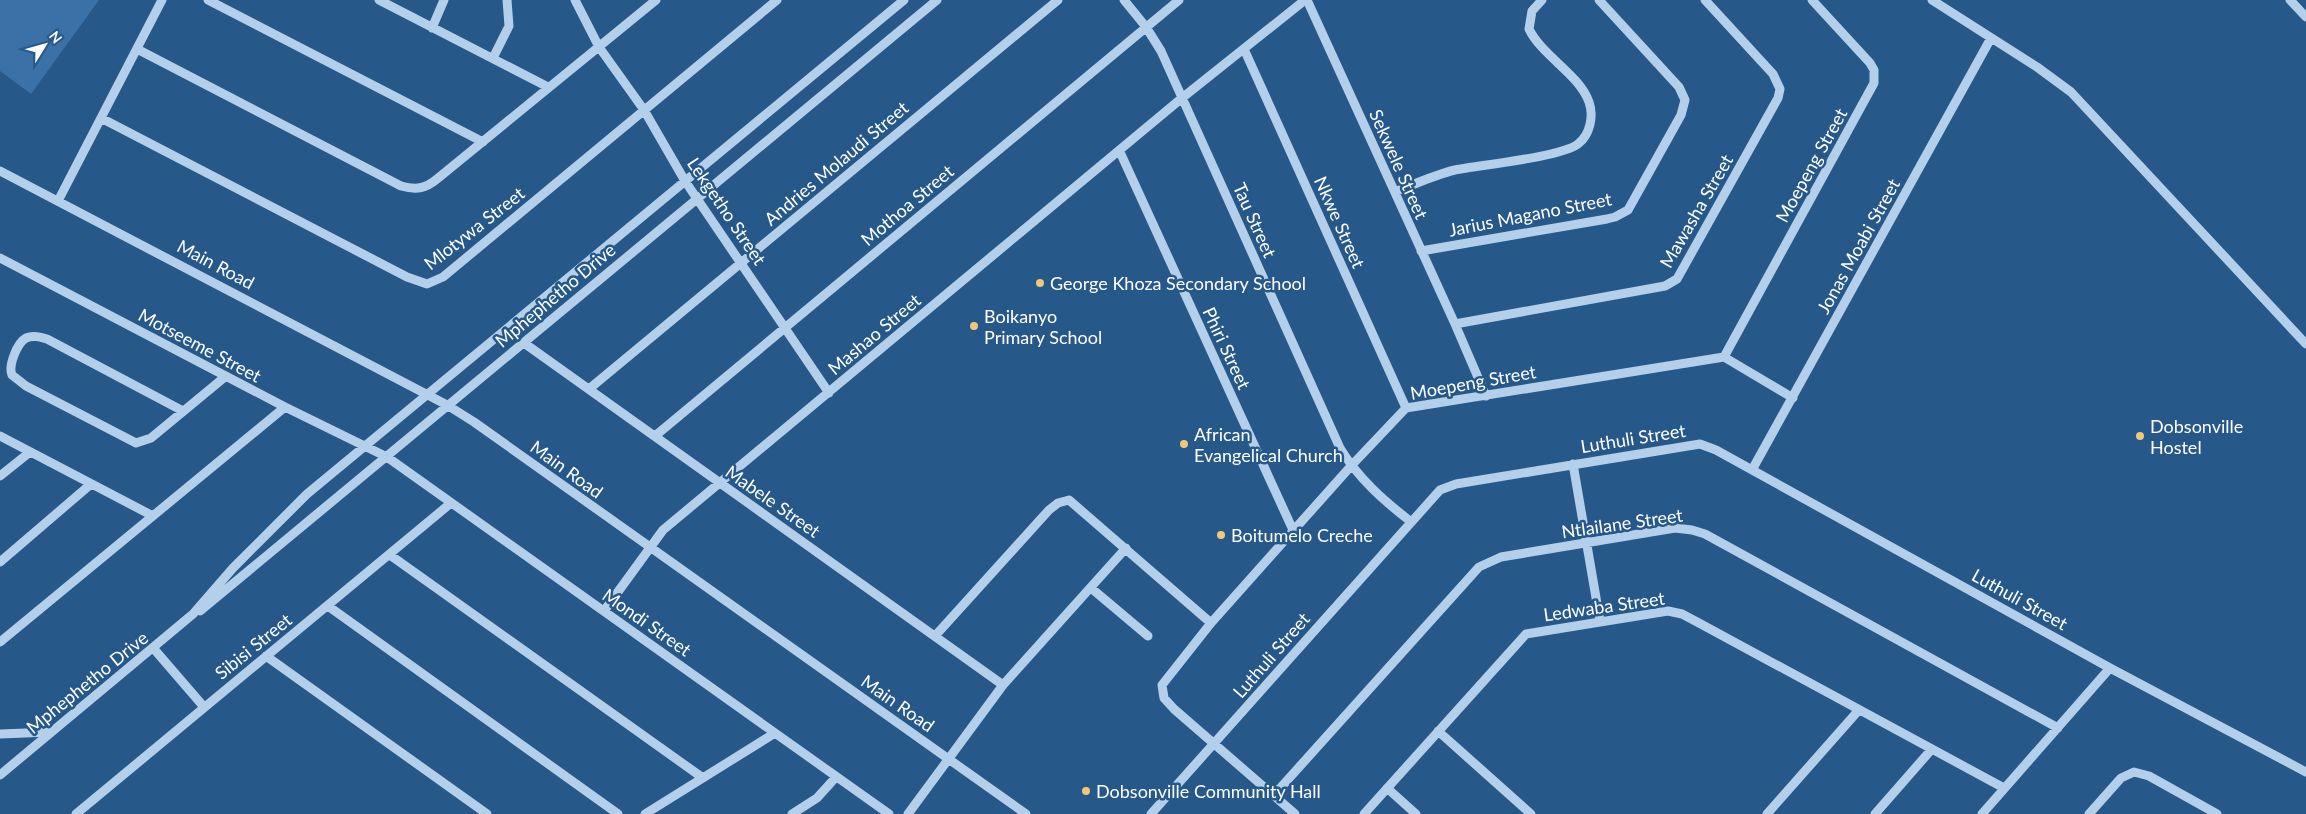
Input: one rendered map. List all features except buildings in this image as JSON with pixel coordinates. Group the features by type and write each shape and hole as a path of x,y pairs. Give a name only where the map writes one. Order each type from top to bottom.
{"street":[{"path":"58,200 162,0"},
{"path":"208,0 483,142"},
{"path":"379,0 548,87"},
{"path":"432,28 444,0"},
{"path":"493,58 509,26 508,0"},
{"name":"Lekgetho Street","path":"575,0 599,46 644,110 685,181 742,262 784,328 829,393"},
{"path":"137,50 401,186 415,189 426,187 656,0"},
{"name":"Mlotywa Street","path":"101,118 407,277 426,284 443,277 777,0"},
{"name":"Mphephetho Drive","path":"0,775 193,614 212,590 295,505 904,0"},
{"name":"Mphephetho Drive","path":"193,614 209,605 447,405 937,0"},
{"name":"Andries Molaudi Street","path":"589,389 1058,0"},
{"name":"Tau Street","path":"1124,0 1146,27 1161,51 1340,448 1351,466 1384,500 1410,521"},
{"name":"Mothoa Street","path":"655,436 1179,0"},
{"path":"1182,98 1306,0"},
{"name":"Sekwele Street","path":"1306,0 1395,192 1486,396"},
{"path":"1395,192 1454,170 1566,150 1584,138 1588,131 1591,115 1586,96 1529,29 1532,11 1542,0"},
{"name":"Jarius Magano Street","path":"1421,251 1606,219 1615,217 1628,210 1681,115 1685,100 1680,87 1599,0"},
{"name":"Mawasha Street","path":"1455,324 1665,286 1677,279 1778,98 1780,90 1773,74 1705,0"},
{"name":"Moepeng Street","path":"1214,743 1164,698 1162,685 1165,679 1211,623 1293,530 1406,408 1724,357 1874,83 1874,70 1870,63 1812,0"},
{"path":"1932,0 2058,81 2071,92 2306,344"},
{"path":"2290,0 2306,17"},
{"name":"Jonas Moabi Street","path":"1752,470 1991,38"},
{"name":"Nkwe Street","path":"1244,49 1406,408"},
{"name":"Mashao Street","path":"604,612 663,530 721,484 1120,152 1182,98"},
{"name":"Phiri Street","path":"1120,152 1293,530"},
{"name":"Main Road","path":"0,171 447,405 1026,814"},
{"name":"Motseeme Street","path":"0,258 286,408 387,457"},
{"path":"183,411 47,339 35,336 27,338 22,342 10,365 12,375 17,380 136,443 151,438 226,376"},
{"name":"Mabele Street","path":"524,342 1003,685"},
{"path":"1724,357 1793,398"},
{"path":"0,642 286,408"},
{"path":"0,436 154,516"},
{"name":"Luthuli Street","path":"1151,814 1432,497 1447,487 1573,464 1700,444 1716,450 2110,668 2306,772"},
{"path":"0,476 30,452"},
{"name":"Mondi Street","path":"387,457 889,814"},
{"path":"1573,464 1600,621"},
{"path":"0,562 91,484"},
{"path":"935,636 1058,502 1069,500 1074,502 1211,623"},
{"name":"Sibisi Street","path":"80,813 204,707 451,503"},
{"name":"Ntlailane Street","path":"1274,795 1479,567 1501,557 1675,528 1705,534 2058,728"},
{"path":"908,814 1003,685 1126,548"},
{"path":"390,554 704,778"},
{"path":"1091,588 1148,636"},
{"path":"328,606 618,814"},
{"name":"Ledwaba Street","path":"1364,814 1526,634 1668,611 1682,614 1858,711 2004,788"},
{"path":"154,648 204,707"},
{"path":"266,656 487,814"},
{"path":"1982,814 2110,668"},
{"path":"1767,814 1858,711"},
{"path":"1438,731 1531,814"},
{"path":"0,734 51,732"},
{"path":"645,814 775,733"},
{"path":"1214,743 1295,814"},
{"path":"1875,814 1932,750"},
{"path":"2088,814 2121,778 2134,772 2149,776 2217,814"},
{"path":"792,814 817,798 836,777"},
{"path":"1387,788 1416,814"}],"shaded area":[{"path":"0,0 99,0 31,94 0,71"}],"place":[{"name":"George Khoza Secondary School","path":"1040,283"},
{"name":"Boikanyo Primary School","path":"974,326"},
{"name":"Dobsonville Hostel","path":"2140,436"},
{"name":"African Evangelical Church","path":"1184,444"},
{"name":"Boitumelo Creche","path":"1221,535"},
{"name":"Dobsonville Community Hall","path":"1086,791"}]}
